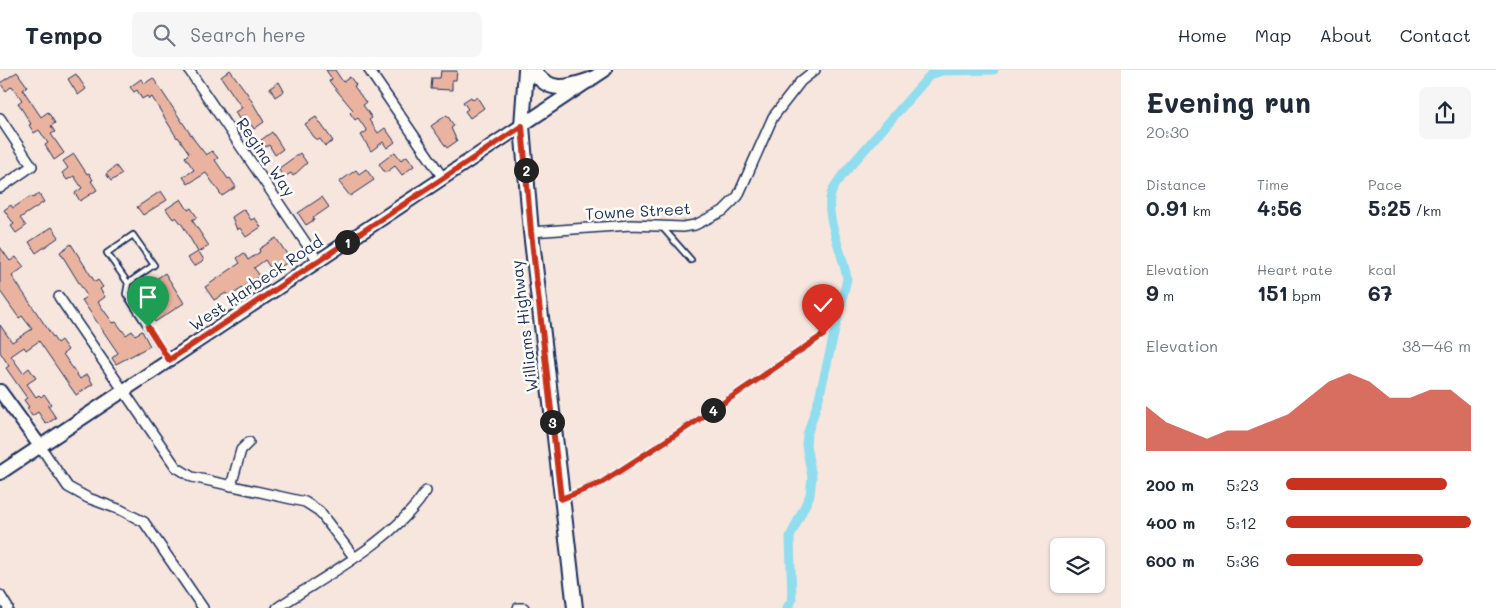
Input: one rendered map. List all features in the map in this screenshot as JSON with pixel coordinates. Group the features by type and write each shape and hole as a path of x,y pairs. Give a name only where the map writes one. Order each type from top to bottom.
{"main road":[{"name":"Williams Highway","path":"526,70 522,126 531,232 561,499 576,608"},
{"path":"534,70 550,86 569,88 590,80"}],"street":[{"name":"Regina Way","path":"189,70 318,261"},
{"path":"369,70 443,178"},
{"name":"West Harbeck Road","path":"0,473 605,70"},
{"name":"Towne Street","path":"531,232 631,225 683,227 695,225 723,211 738,196 773,117 801,81 815,70"},
{"path":"0,118 32,166 0,188"},
{"path":"59,297 176,467 192,478 305,502 319,511 354,557"},
{"path":"0,391 68,487 88,498 121,510 144,522 203,608"},
{"path":"231,486 241,450 248,442"},
{"path":"277,608 392,532 414,509 426,491"},
{"path":"0,595 8,608"},
{"path":"518,608 524,608"}],"lane":[{"path":"661,226 691,260"},
{"path":"128,283 107,253 133,235 154,265 128,283 126,294 169,360"},
{"path":"561,499 601,483 823,335"}],"building":[{"path":"230,70 247,93 264,122 254,129 245,115 239,119 235,112 242,108 221,77"},
{"path":"326,70 335,70 343,82 350,77 366,103 363,105 372,118 369,120 378,133 385,128 395,142 387,148 383,142 371,151 361,135 367,131 358,118 355,120 350,113 353,110 329,81 332,79"},
{"path":"441,71 457,71 456,80 452,80 452,90 431,89 432,78 440,78"},
{"path":"17,72 27,86 23,90 41,117 48,112 55,123 51,126 55,132 51,134 64,153 54,160 45,145 48,143 39,130 34,133 29,125 31,124 18,103 22,100 12,86 6,91 0,83"},
{"path":"76,74 86,89 78,95 68,79"},
{"path":"153,78 195,141 206,155 212,151 218,158 215,160 236,187 222,196 206,173 188,184 183,177 194,170 185,157 189,153 177,138 152,97 149,99 147,96 142,99 137,90 134,92 130,87 141,79 144,84"},
{"path":"279,82 284,91 275,97 270,88"},
{"path":"471,97 473,100 477,97 484,108 470,118 465,111 468,109 463,102"},
{"path":"447,115 454,126 451,128 457,141 447,148 431,126"},
{"path":"316,117 333,141 325,146 320,139 318,140 314,137 305,124"},
{"path":"272,132 283,149 275,155 269,145 266,147 261,140"},
{"path":"395,152 401,160 407,156 414,166 402,175 395,166 385,173 379,164"},
{"path":"300,153 307,163 293,176 291,173 284,177 278,169"},
{"path":"74,154 87,174 89,173 93,180 91,181 97,190 80,201 75,193 82,188 74,176 67,180 62,173 68,168 63,161"},
{"path":"116,166 122,174 111,181 106,174"},
{"path":"366,169 374,180 350,196 339,182 356,170 359,174"},
{"path":"161,191 167,200 143,215 137,207"},
{"path":"39,194 44,202 20,218 26,226 16,233 11,226 14,224 4,210 11,205 13,208 31,196 33,198"},
{"path":"322,197 329,207 306,225 298,213"},
{"path":"181,199 188,210 191,208 197,217 192,220 209,246 199,252 204,260 194,266 188,258 198,252 183,226 176,217 173,219 166,209"},
{"path":"244,209 251,220 255,218 261,227 246,237 240,228 237,230 232,217"},
{"path":"52,227 59,237 36,253 29,242"},
{"path":"276,238 291,260 273,272 265,260 254,268 260,276 229,297 226,293 214,300 205,287 240,263 237,258 244,253 248,260 260,252 259,249"},
{"path":"71,244 95,282 98,280 103,287 100,289 105,297 98,302 113,323 116,322 126,335 132,331 135,335 142,331 150,346 116,364 112,358 118,353 82,300 87,296 60,252"},
{"path":"0,247 10,261 16,257 24,267 12,276 57,343 61,340 68,350 63,354 80,379 87,374 93,384 76,395 39,341 26,350 24,347 11,356 23,373 29,368 36,378 27,384 36,397 39,395 41,397 44,394 51,404 48,406 56,418 46,424 38,412 32,416 24,400 27,398 6,368 9,366 0,352 0,325 12,342 32,329 22,316 19,318 0,291"},
{"path":"165,273 184,303 155,322 153,318 148,321 144,315 149,312 136,293"}],"waterway":[{"path":"787,608 792,600 790,537 810,495 812,477 806,445 807,435 819,398 847,279 830,213 832,191 837,182 930,75 942,71 994,70"}],"route":[{"path":"148,327 169,360 522,126 531,232 561,499 601,483 823,335"}]}
